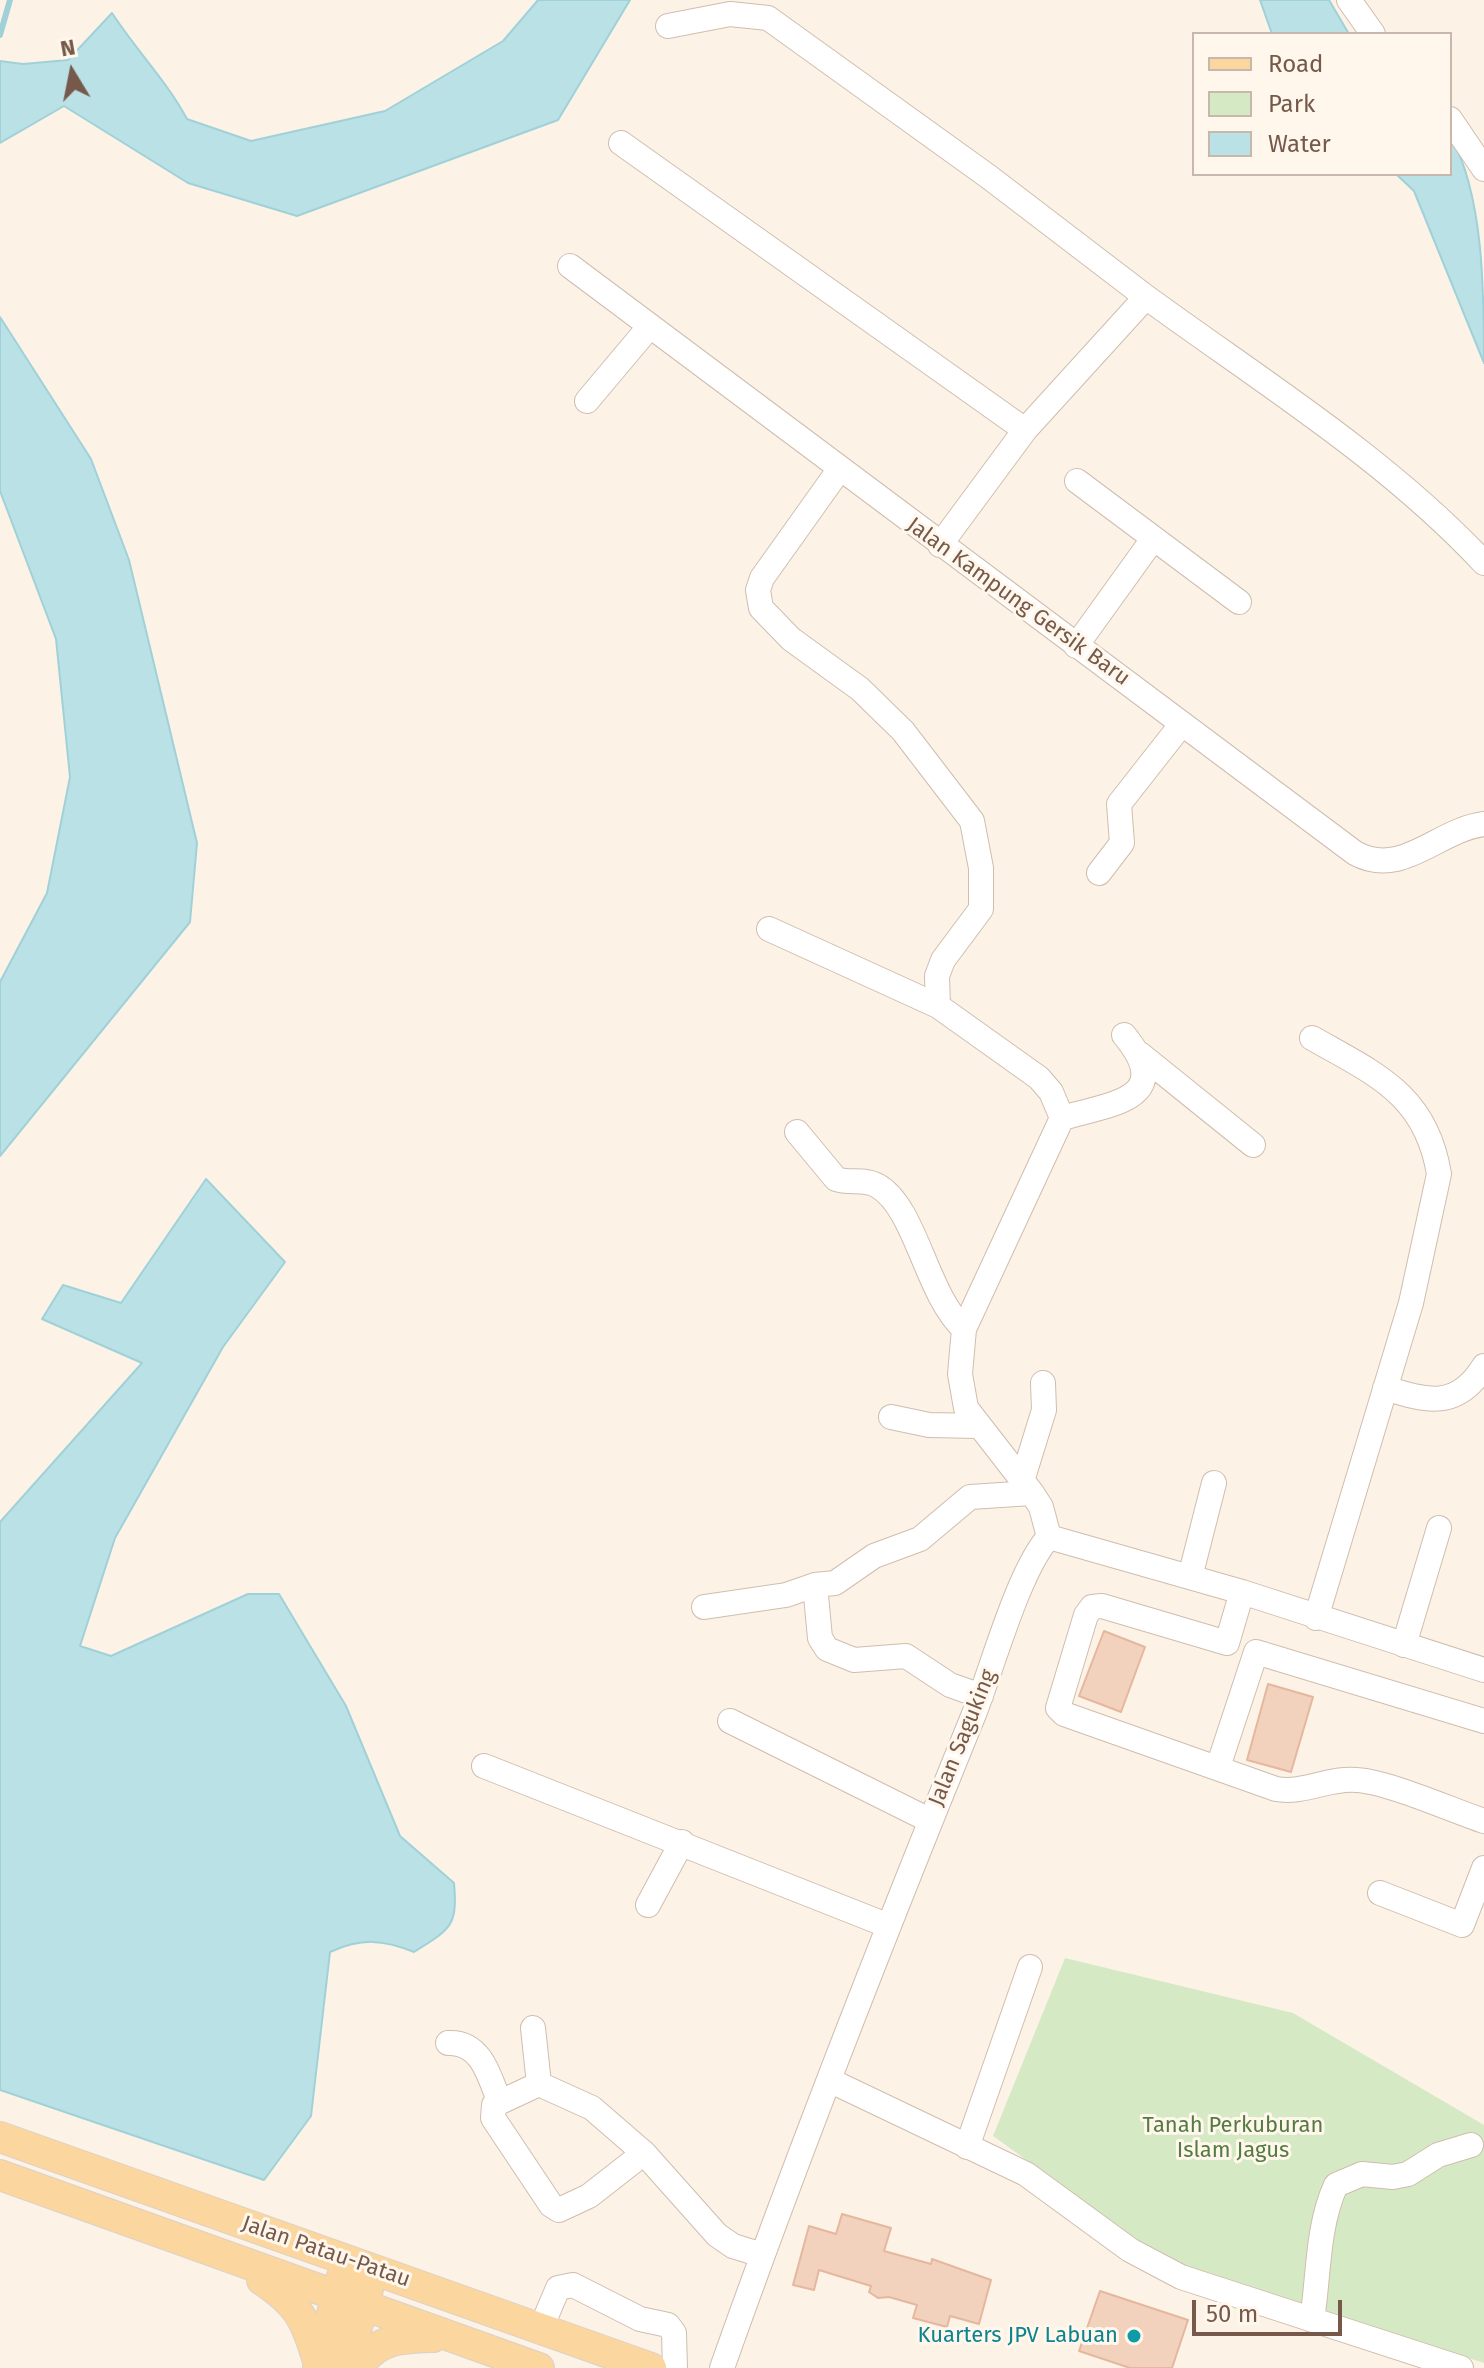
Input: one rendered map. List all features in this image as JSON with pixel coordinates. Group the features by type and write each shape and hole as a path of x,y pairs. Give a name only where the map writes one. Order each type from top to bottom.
{"main road":[{"name":"Jalan Patau-Patau","path":"0,2137 651,2368"},
{"name":"Jalan Patau-Patau","path":"0,2175 539,2368"},
{"path":"228,2257 293,2302 304,2317 327,2367"},
{"path":"327,2367 361,2263"},
{"path":"358,2368 374,2347 393,2339 451,2337"}],"street":[{"path":"1349,0 1372,32"},
{"path":"668,26 730,14 768,18 989,177 1397,483 1448,524 1484,563"},
{"path":"1452,122 1484,169"},
{"path":"621,143 1025,430"},
{"name":"Jalan Kampung Gersik Baru","path":"570,266 1181,725 1367,860 1381,863 1410,857 1455,831 1484,824"},
{"path":"940,545 1025,430 1146,297"},
{"path":"587,401 650,326"},
{"path":"839,470 762,578 758,590 761,608 791,639 860,689 903,731 972,821 981,868 981,909 943,960 937,976 938,1006"},
{"path":"1077,481 1239,602"},
{"path":"1076,646 1153,539"},
{"path":"1099,873 1122,843 1119,804 1181,725"},
{"path":"769,929 938,1006 1039,1078 1051,1092 1062,1118 964,1329 961,1391 977,1426 1041,1507 1049,1537 1242,1592 1484,1670"},
{"path":"1124,1035 1140,1054 1253,1145"},
{"path":"1312,1038 1395,1087 1414,1107 1435,1154 1437,1188 1411,1303 1316,1618"},
{"path":"1062,1118 1129,1099 1140,1090 1143,1080 1140,1054"},
{"path":"797,1132 836,1179 878,1186 909,1228 948,1314 964,1329"},
{"path":"1385,1388 1428,1401 1452,1397 1469,1386 1484,1366"},
{"path":"1027,1487 1044,1410 1043,1383"},
{"path":"891,1417 929,1425 977,1426"},
{"path":"1190,1577 1214,1483"},
{"path":"704,1607 786,1595 815,1585 835,1583 874,1556 920,1539 970,1497 1027,1487"},
{"path":"1404,1645 1439,1528"},
{"name":"Jalan Saguking","path":"722,2368 762,2255 929,1820 1027,1575 1049,1537"},
{"path":"815,1585 820,1638 827,1649 854,1660 906,1656 950,1685 981,1696"},
{"path":"1227,1643 1242,1592"},
{"path":"1484,1721 1102,1606 1092,1607 1086,1615 1058,1698 1058,1708 1064,1714 1289,1791 1342,1780 1363,1780 1484,1821"},
{"path":"1218,1767 1256,1652"},
{"path":"730,1721 929,1820"},
{"path":"484,1766 889,1926"},
{"path":"648,1905 682,1842"},
{"path":"1380,1893 1473,1929 1484,1868"},
{"path":"967,2147 1030,1967"},
{"path":"533,2028 539,2084"},
{"path":"448,2043 463,2042 471,2046 488,2072 499,2101"},
{"path":"829,2080 1026,2174 1156,2265 1181,2277 1461,2368"},
{"path":"644,2153 589,2196 559,2210 551,2205 493,2118 494,2105 539,2084 592,2108 644,2153 717,2235 733,2246 762,2255"},
{"path":"1312,2320 1327,2204 1336,2185 1362,2174 1393,2177 1408,2174 1438,2155 1471,2145"},
{"path":"541,2328 558,2288 573,2285 640,2319 668,2325 674,2333 675,2368"}],"green space":[{"name":"Tanah Perkuburan Islam Jagus","path":"1065,1958 1293,2013 1484,2125 1484,2363 1169,2262 993,2136"}],"water":[{"path":"538,0 630,0 558,120 297,216 188,183 64,106 0,143 0,61 23,64 68,60 112,13 187,119 251,141 385,111 503,41"},
{"path":"1260,0 1329,0 1348,32 1271,32"},
{"path":"1452,139 1470,186 1476,215 1482,276 1484,363 1414,191 1398,176 1452,176"},
{"path":"0,317 91,459 129,560 197,843 190,922 0,1156 0,982 47,893 70,777 56,639 0,491"},
{"path":"206,1179 285,1262 223,1347 115,1538 80,1646 111,1656 248,1594 279,1594 346,1706 400,1836 454,1883 455,1898 453,1918 444,1932 414,1952 392,1945 362,1942 330,1952 311,2116 264,2180 0,2090 0,1522 142,1363 42,1319 63,1285 121,1303"}],"building":[{"path":"1104,1631 1145,1647 1121,1712 1079,1696"},
{"path":"1268,1684 1313,1697 1291,1772 1247,1760"},
{"path":"842,2214 891,2228 884,2251 931,2264 932,2259 991,2280 979,2324 950,2316 947,2327 913,2318 917,2305 889,2297 878,2298 869,2292 871,2286 819,2270 814,2290 793,2285 809,2226 836,2234"},
{"name":"Kuarters JPV Labuan","path":"1100,2291 1188,2320 1172,2368 1130,2368 1079,2351"}],"waterway":[{"path":"0,35 10,0"}],"place":[{"name":"Kuarters JPV Labuan","path":"1134,2336"}]}
